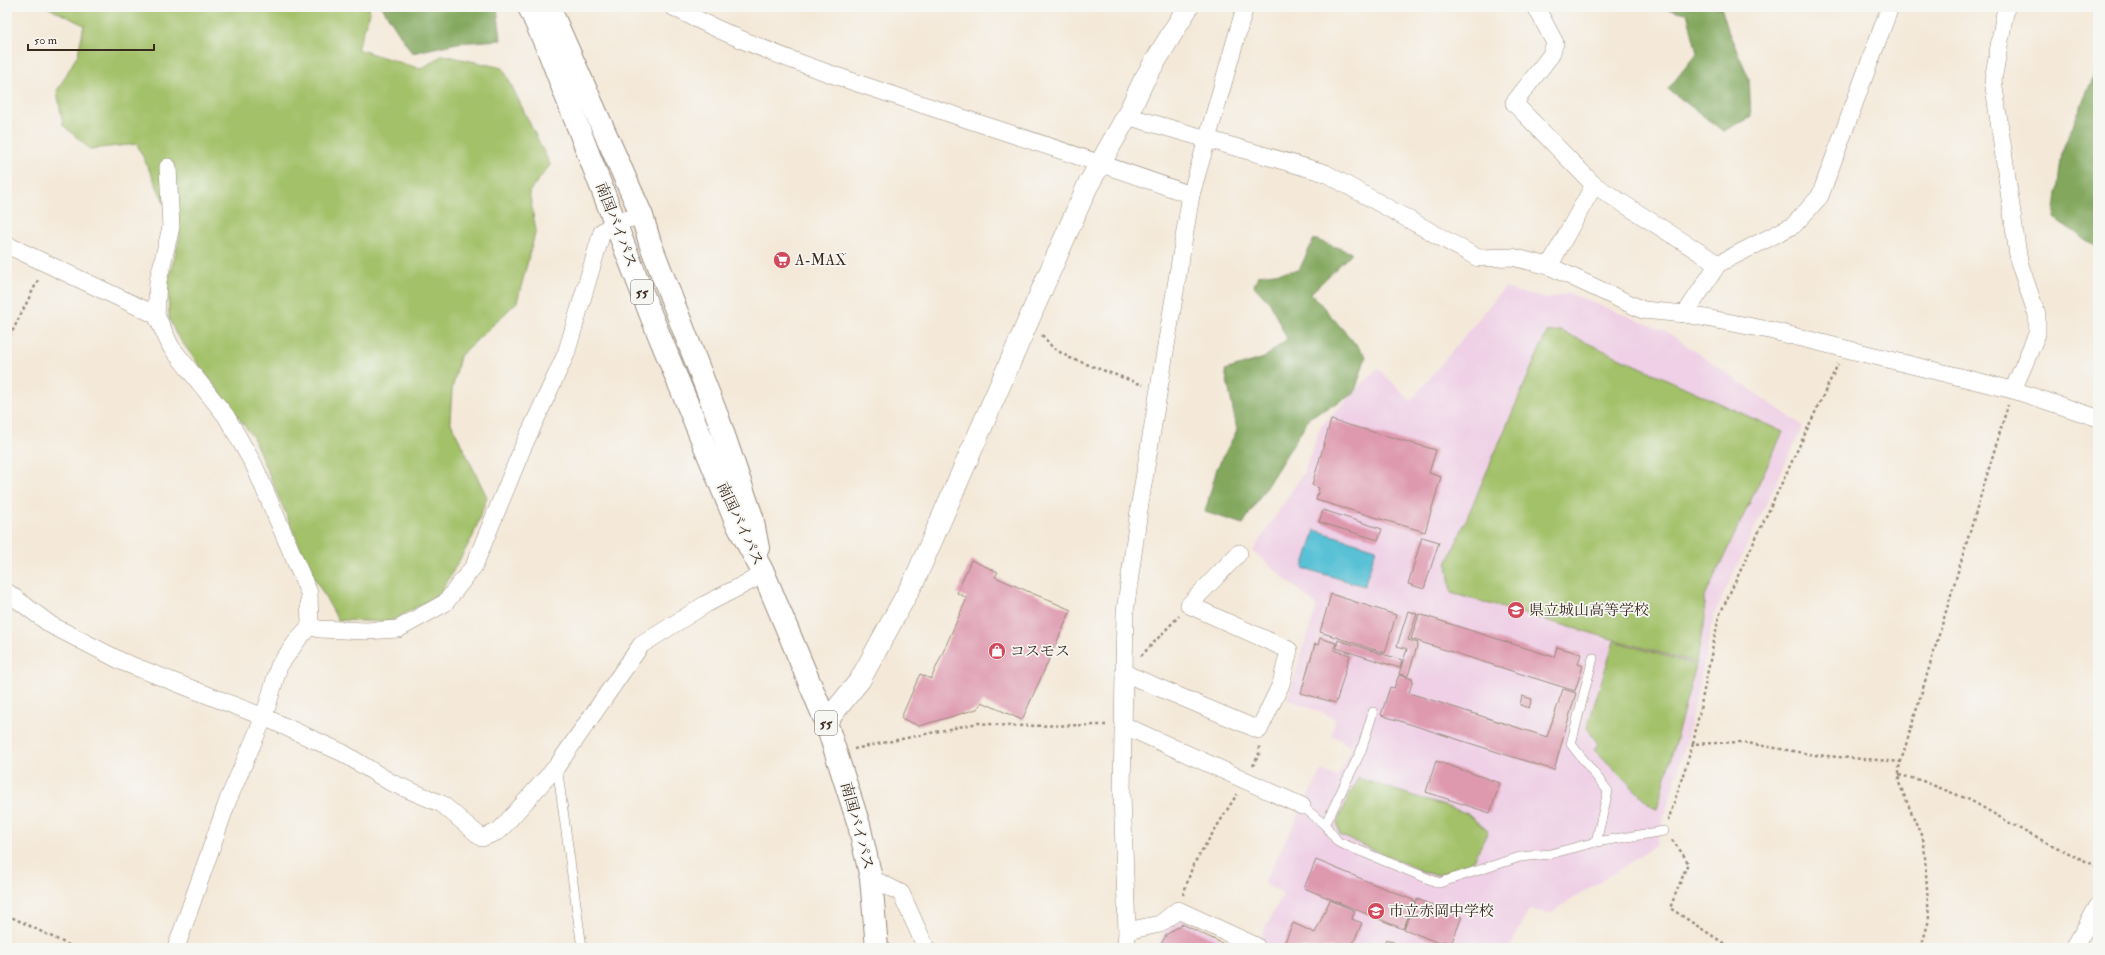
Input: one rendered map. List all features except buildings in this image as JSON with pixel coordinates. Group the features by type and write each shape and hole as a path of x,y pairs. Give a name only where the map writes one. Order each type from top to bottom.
{"highway":[{"name":"南国バイパス","path":"529,7 549,52 615,222 736,522 764,574 826,722 859,825 871,878 877,948"},
{"name":"南国バイパス","path":"549,7 642,216 650,243 718,418 752,518 764,574"}],"street":[{"path":"673,7 713,28 843,79 1100,163 1191,195"},
{"path":"826,722 860,680 915,579 1028,319 1100,163 1127,116 1144,80 1188,7"},
{"path":"1126,948 1127,931 1122,794 1125,612 1191,195 1244,7"},
{"path":"1536,7 1555,43 1551,55 1514,103 1594,185 1718,264"},
{"path":"1685,314 1718,264 1794,225 1820,196 1890,7"},
{"path":"2006,7 1992,80 2019,262 2037,315 2037,334 2013,390"},
{"path":"1127,116 1325,173 1478,258 1512,257 1549,266 1643,310 1685,314 1769,330 1845,348 2013,390 2098,418"},
{"path":"168,167 172,227 158,281 156,315 171,347 226,416 254,465 309,593 310,626 299,638 279,666 264,717 228,800 176,948"},
{"path":"1549,266 1594,185"},
{"path":"310,626 319,629 366,631 398,629 445,603 474,566 523,447 566,354 602,232 615,222 642,216"},
{"path":"7,245 156,315"},
{"path":"1124,673 1259,730 1281,684 1289,650 1189,605 1239,552"},
{"path":"7,592 51,625 123,662 264,717 343,753 390,782 442,804 482,838 499,832 557,766 640,645 706,604 764,574"},
{"path":"1123,725 1302,806"},
{"path":"871,878 901,893 926,948"},
{"path":"2074,948 2098,906"},
{"path":"1127,931 1160,924 1178,910 1256,946"}],"lane":[{"path":"1593,658 1570,744 1608,791 1596,842"},
{"path":"1325,825 1361,751 1373,712"},
{"path":"557,766 582,948"},
{"path":"1302,806 1325,825 1338,842 1440,883 1520,858 1550,854 1596,842 1664,831"}],"path":[{"path":"7,342 47,264"},
{"path":"1028,319 1053,348 1070,358 1159,390"},
{"path":"1731,948 1670,908 1688,863 1683,854 1664,831 1693,744 1719,616 1845,348"},
{"path":"1921,948 1930,920 1924,842 1899,783 1901,762 2013,390"},
{"path":"1124,673 1189,605"},
{"path":"836,753 978,723 1010,726 1123,725"},
{"path":"1178,910 1193,865 1246,780 1259,754 1259,730"},
{"path":"1693,744 1741,742 1816,755 1901,762"},
{"path":"1899,775 1920,780 1970,800 2029,834 2098,867"},
{"path":"7,915 74,948"}],"shaded area":[{"name":"県立城山高等学校","path":"1504,288 1548,299 1569,293 1667,332 1803,426 1714,615 1686,743 1656,846 1551,913 1529,910 1510,948 1255,948 1283,894 1264,883 1322,770 1337,777 1352,748 1332,735 1335,718 1287,699 1317,606 1253,551 1304,472 1321,426 1378,368 1411,401"},
{"path":"1183,919 1242,948 1157,948 1164,931"}],"green space":[{"path":"47,7 369,7 370,13 357,49 421,69 443,55 503,68 550,165 529,192 536,230 517,302 460,356 452,390 450,421 487,497 473,536 440,594 390,622 338,620 309,568 253,437 176,334 169,319 168,281 180,236 137,144 90,149 63,125 57,91 78,54 84,25"},
{"path":"382,7 497,7 501,40 457,43 412,53"},
{"path":"1654,7 1721,7 1729,33 1749,78 1751,117 1723,131 1668,89 1697,53 1687,13"},
{"path":"2098,66 2098,248 2054,218 2062,151"},
{"path":"1314,239 1352,253 1311,293 1366,356 1354,394 1310,417 1243,524 1205,512 1217,468 1237,430 1225,370 1264,358 1287,339 1270,303 1254,286 1258,275 1299,270"},
{"path":"1561,331 1783,432 1704,599 1705,618 1696,663 1451,593 1447,564 1547,332"},
{"path":"1614,641 1696,665 1657,809 1652,807 1594,749 1598,744 1587,728"},
{"path":"1358,778 1466,813 1488,831 1474,860 1439,875 1426,873 1340,835 1337,822"}],"water":[{"path":"1315,530 1376,549 1364,586 1303,568"}],"place":[{"name":"A-MAX","path":"782,260"},
{"name":"県立城山高等学校","path":"1516,610"},
{"name":"コスモス","path":"997,651"},
{"name":"市立赤岡中学校","path":"1376,911"}]}
